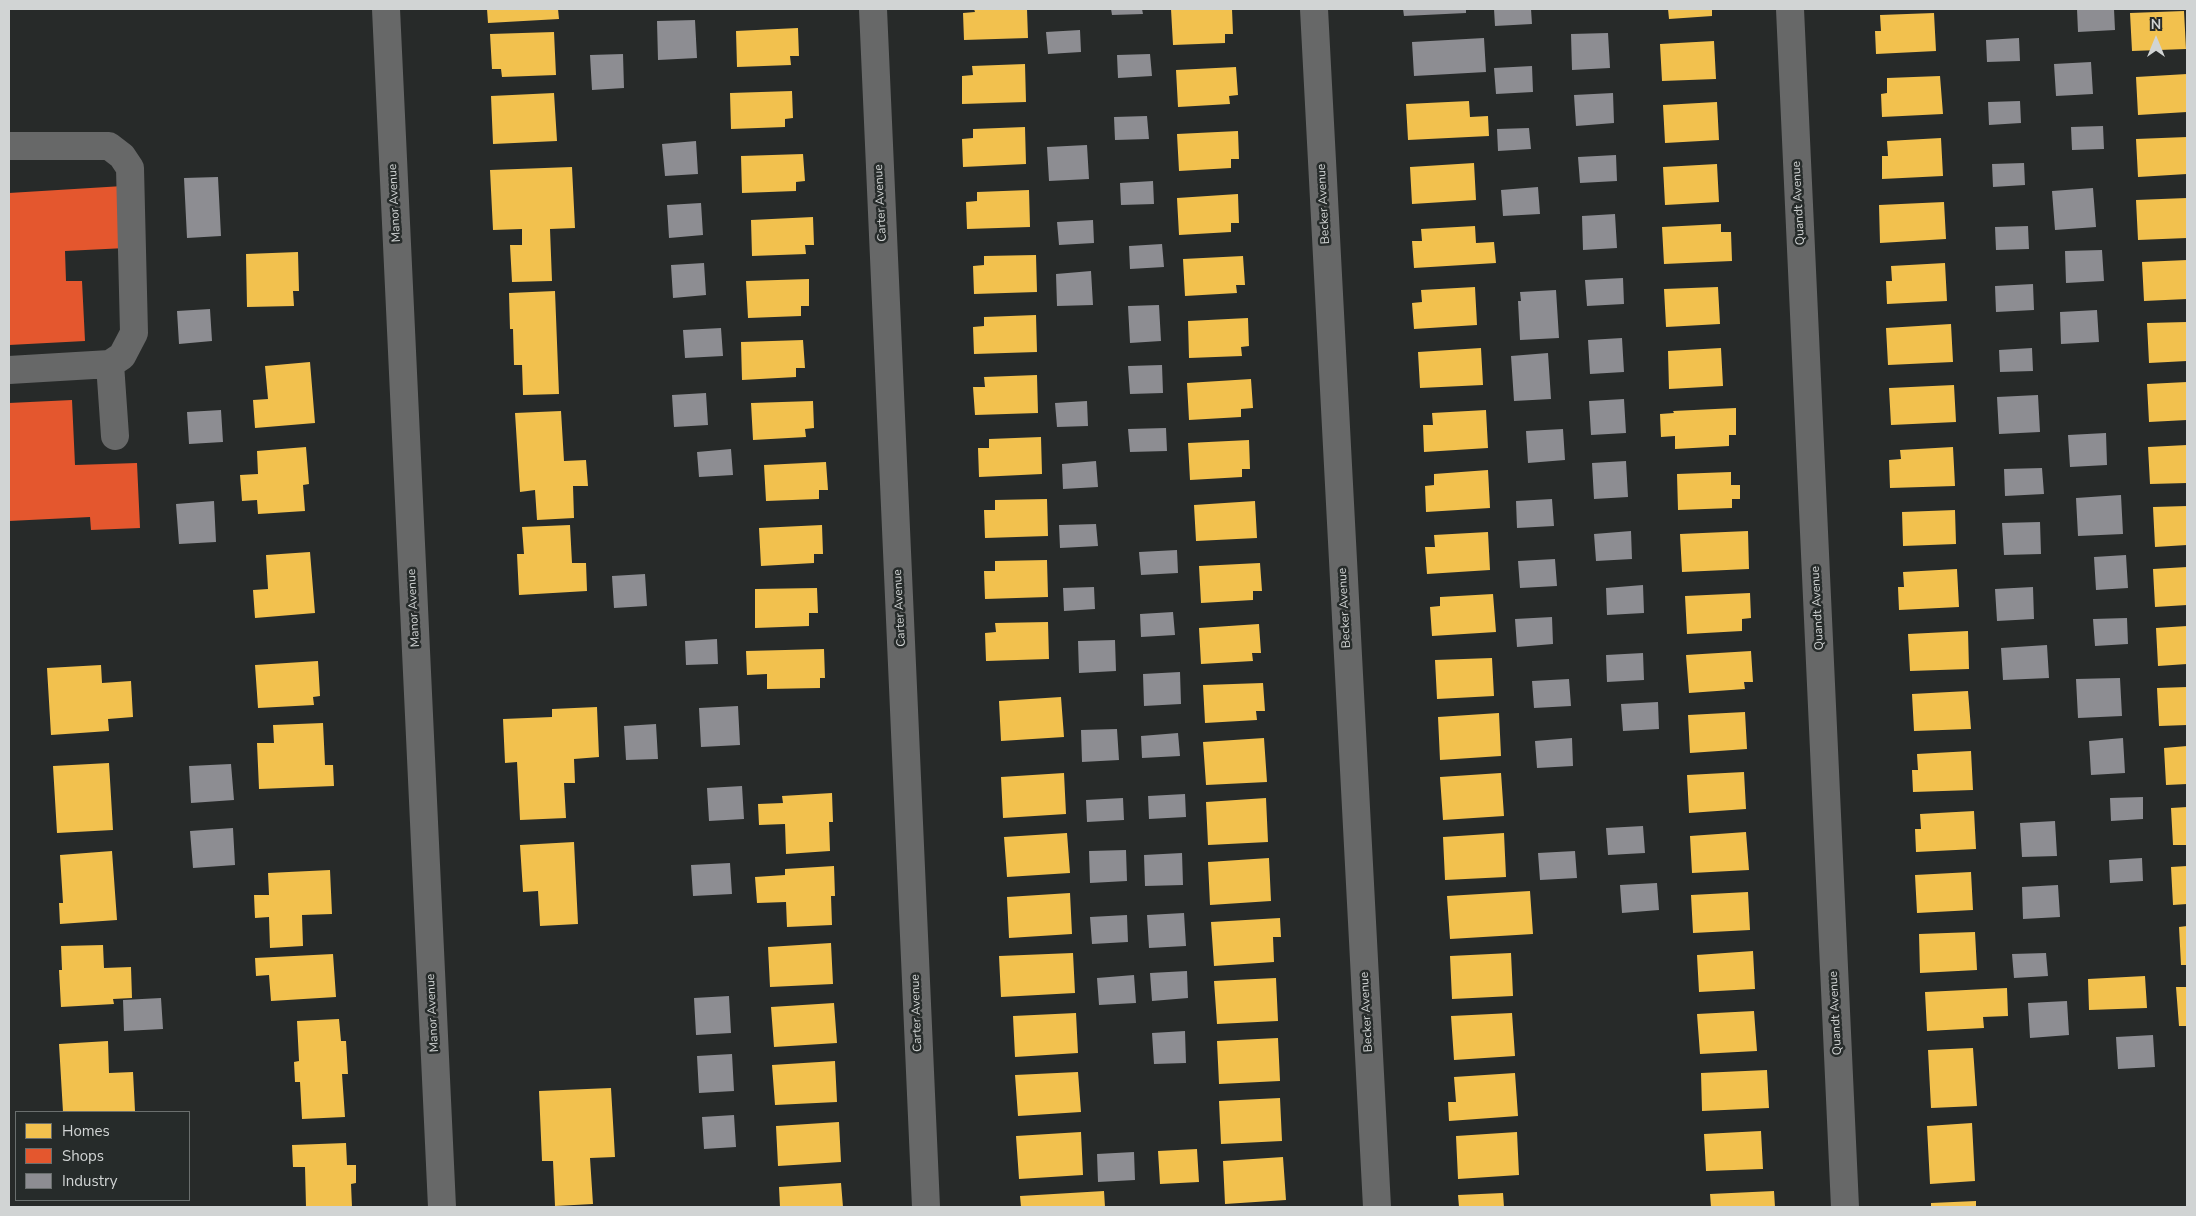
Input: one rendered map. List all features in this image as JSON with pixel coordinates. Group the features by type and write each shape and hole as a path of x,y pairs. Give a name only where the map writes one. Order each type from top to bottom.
{"street":[{"name":"Manor Avenue","path":"386,9 442,1207"},
{"name":"Carter Avenue","path":"873,9 926,1207"},
{"name":"Becker Avenue","path":"1314,9 1377,1207"},
{"name":"Quandt Avenue","path":"1790,9 1845,1207"},
{"path":"9,146 109,146 122,156 130,168 134,333 122,356 110,364 9,370"},
{"path":"110,364 115,436"}],"building: Homes":[{"path":"487,9 558,9 559,19 488,23"},
{"path":"974,9 1027,9 1028,38 964,40 963,13 975,12"},
{"path":"1171,9 1232,9 1233,34 1225,34 1225,43 1173,45"},
{"path":"1668,9 1712,9 1712,16 1669,19"},
{"path":"2184,11 2186,49 2132,51 2130,13"},
{"path":"1934,13 1936,51 1876,54 1875,31 1881,31 1880,15"},
{"path":"798,28 799,56 790,56 791,65 737,67 736,31"},
{"path":"554,32 556,75 502,77 501,69 492,69 490,34"},
{"path":"1714,41 1716,79 1662,81 1660,44"},
{"path":"1025,64 1026,102 962,104 962,76 973,75 972,66"},
{"path":"1236,67 1238,95 1229,96 1230,104 1178,107 1176,70"},
{"path":"2187,74 2187,112 2138,115 2136,77"},
{"path":"1940,76 1943,114 1882,117 1881,94 1887,93 1887,78"},
{"path":"792,91 793,118 785,119 785,127 731,129 730,93"},
{"path":"554,93 557,141 493,144 491,96"},
{"path":"1469,101 1470,117 1488,116 1489,136 1408,140 1406,104"},
{"path":"1717,102 1719,140 1665,143 1663,105"},
{"path":"1025,127 1026,164 963,167 962,139 973,138 973,129"},
{"path":"1238,131 1239,159 1231,159 1231,168 1179,171 1177,134"},
{"path":"2187,137 2187,174 2138,177 2136,139"},
{"path":"1941,138 1943,176 1882,179 1882,156 1888,156 1887,141"},
{"path":"803,154 805,181 796,182 796,191 742,193 741,156"},
{"path":"1474,163 1476,200 1412,204 1410,167"},
{"path":"1717,164 1719,202 1665,205 1663,167"},
{"path":"572,167 575,228 550,229 552,281 512,282 510,245 522,245 522,229 493,230 490,170"},
{"path":"1029,190 1030,227 967,229 966,202 977,201 977,192"},
{"path":"1238,194 1239,223 1231,223 1231,232 1179,235 1177,198"},
{"path":"2187,198 2187,238 2138,240 2136,200"},
{"path":"1944,202 1946,239 1880,243 1879,205"},
{"path":"813,217 814,245 805,245 806,254 752,256 751,220"},
{"path":"1721,224 1721,232 1731,232 1732,261 1664,264 1662,227"},
{"path":"1475,226 1476,243 1494,242 1496,263 1414,268 1412,241 1422,241 1421,229"},
{"path":"298,252 299,291 293,291 294,306 247,307 246,254"},
{"path":"1036,255 1037,292 974,294 973,266 984,265 984,256"},
{"path":"1243,256 1245,285 1236,285 1237,293 1185,296 1183,259"},
{"path":"2187,260 2187,299 2144,301 2142,262"},
{"path":"1945,263 1947,301 1887,304 1886,281 1892,281 1891,266"},
{"path":"809,279 809,306 801,306 801,316 748,318 746,281"},
{"path":"1475,287 1477,325 1414,329 1412,303 1422,302 1421,290"},
{"path":"1718,287 1720,324 1666,327 1664,289"},
{"path":"555,291 559,394 523,395 522,365 514,365 509,293"},
{"path":"1036,315 1037,352 974,354 973,327 984,326 984,317"},
{"path":"1248,318 1249,346 1241,347 1242,356 1189,358 1188,321"},
{"path":"2187,322 2187,361 2149,363 2147,323"},
{"path":"1951,324 1953,362 1888,365 1886,328"},
{"path":"803,340 805,368 796,368 796,377 742,380 741,342"},
{"path":"1481,348 1483,385 1420,388 1418,352"},
{"path":"1721,348 1723,386 1669,389 1668,351"},
{"path":"310,362 315,423 255,428 253,400 268,399 265,366"},
{"path":"1037,375 1038,413 975,415 973,387 985,387 984,377"},
{"path":"1251,379 1253,408 1241,409 1241,417 1189,420 1187,383"},
{"path":"2187,382 2187,420 2149,422 2147,384"},
{"path":"1954,385 1956,422 1891,425 1889,388"},
{"path":"813,401 814,428 805,429 806,437 753,440 751,403"},
{"path":"1736,408 1736,435 1729,435 1729,446 1675,449 1675,436 1661,437 1660,414 1674,413 1673,411"},
{"path":"1486,410 1488,448 1424,452 1423,425 1433,425 1432,413"},
{"path":"561,411 564,461 586,460 588,486 573,486 574,518 537,520 535,490 520,492 515,413"},
{"path":"1041,437 1042,474 979,477 978,448 989,448 989,439"},
{"path":"1249,440 1250,469 1242,469 1242,477 1190,480 1188,443"},
{"path":"2187,445 2187,483 2150,484 2148,447"},
{"path":"306,447 309,484 303,485 305,511 258,514 257,500 242,501 240,475 258,474 257,451"},
{"path":"1953,447 1955,486 1890,488 1889,460 1901,459 1900,450"},
{"path":"826,462 828,490 819,490 819,499 766,501 764,465"},
{"path":"1488,470 1490,508 1426,512 1425,486 1434,485 1434,474"},
{"path":"1731,472 1731,485 1740,485 1740,499 1732,499 1732,508 1678,510 1677,474"},
{"path":"1047,499 1048,536 985,538 984,510 995,510 995,500"},
{"path":"1255,501 1257,538 1196,541 1194,505"},
{"path":"2187,506 2187,545 2155,547 2153,507"},
{"path":"1955,510 1956,544 1903,546 1902,512"},
{"path":"570,525 572,563 586,563 587,591 519,595 517,554 524,554 522,527"},
{"path":"822,525 823,554 814,554 814,563 761,566 759,528"},
{"path":"1748,531 1749,569 1682,572 1680,534"},
{"path":"1488,532 1490,570 1427,574 1425,547 1435,547 1434,535"},
{"path":"310,552 315,613 255,618 253,590 268,589 266,555"},
{"path":"1047,560 1048,597 985,599 984,571 995,571 995,561"},
{"path":"1260,563 1262,591 1253,591 1253,600 1201,603 1199,566"},
{"path":"2187,567 2187,605 2155,607 2153,569"},
{"path":"1957,569 1959,607 1899,610 1898,587 1904,587 1903,572"},
{"path":"817,588 818,613 809,613 809,626 755,628 755,589"},
{"path":"1750,593 1751,618 1742,619 1742,631 1687,634 1685,596"},
{"path":"1493,594 1496,632 1432,636 1430,607 1440,606 1440,597"},
{"path":"1048,622 1049,659 986,661 985,633 996,632 995,623"},
{"path":"1259,624 1261,653 1252,653 1253,661 1201,664 1199,628"},
{"path":"2187,626 2187,664 2158,666 2156,628"},
{"path":"1968,631 1969,669 1910,671 1908,634"},
{"path":"824,649 825,678 820,678 820,688 767,689 767,674 747,675 746,651"},
{"path":"1751,651 1753,682 1744,682 1745,689 1689,693 1686,655"},
{"path":"1492,658 1494,696 1437,699 1435,660"},
{"path":"318,661 320,696 313,697 314,705 258,708 255,665"},
{"path":"101,665 102,683 131,681 133,717 108,719 109,731 51,735 47,668"},
{"path":"1263,683 1265,711 1256,711 1257,720 1205,723 1203,685"},
{"path":"2187,687 2187,725 2159,726 2157,688"},
{"path":"1968,691 1971,729 1914,731 1912,694"},
{"path":"1061,697 1064,737 1001,741 999,701"},
{"path":"597,707 599,757 574,759 575,783 564,783 566,818 520,820 517,762 505,763 503,719 552,717 552,709"},
{"path":"1745,712 1747,749 1690,753 1688,715"},
{"path":"1499,713 1501,756 1440,760 1438,717"},
{"path":"323,723 325,765 333,765 334,786 259,789 257,743 274,743 273,725"},
{"path":"1264,738 1267,782 1206,785 1203,742"},
{"path":"2187,746 2187,784 2166,785 2164,748"},
{"path":"1971,751 1973,790 1913,792 1912,770 1918,770 1917,754"},
{"path":"109,763 113,830 57,833 53,766"},
{"path":"1744,772 1746,809 1689,813 1687,775"},
{"path":"1064,773 1066,814 1003,818 1001,777"},
{"path":"1501,773 1504,816 1443,820 1440,777"},
{"path":"832,793 833,822 829,822 830,851 786,854 785,824 759,825 758,804 783,803 782,796"},
{"path":"1266,798 1268,842 1208,845 1206,802"},
{"path":"2187,807 2187,845 2173,845 2171,808"},
{"path":"1974,811 1976,849 1916,852 1915,829 1921,829 1920,814"},
{"path":"1746,832 1749,870 1692,873 1690,836"},
{"path":"1067,833 1070,873 1007,877 1004,837"},
{"path":"1504,833 1506,877 1445,880 1443,837"},
{"path":"574,842 578,924 540,926 538,891 523,892 520,845"},
{"path":"112,851 117,920 60,924 59,903 63,903 60,855"},
{"path":"1269,858 1271,901 1210,905 1208,862"},
{"path":"834,866 835,896 831,896 832,925 787,927 786,902 757,903 755,877 785,875 785,869"},
{"path":"2187,866 2187,904 2173,905 2171,867"},
{"path":"330,870 332,914 302,915 303,946 270,948 269,917 255,918 254,895 269,895 268,873"},
{"path":"1971,872 1973,910 1917,913 1915,875"},
{"path":"1530,891 1533,934 1450,939 1447,896"},
{"path":"1748,892 1750,930 1693,933 1691,895"},
{"path":"1070,893 1072,934 1009,938 1007,897"},
{"path":"1280,918 1281,937 1273,937 1274,962 1214,966 1211,922"},
{"path":"2187,926 2187,965 2181,965 2179,927"},
{"path":"1975,932 1977,970 1920,973 1919,934"},
{"path":"831,943 833,984 770,987 768,947"},
{"path":"103,945 104,968 131,967 132,998 113,999 114,1004 61,1007 59,970 62,970 61,946"},
{"path":"1753,951 1755,989 1699,992 1697,955"},
{"path":"1073,953 1075,993 1001,997 999,956"},
{"path":"1511,953 1513,996 1452,999 1450,956"},
{"path":"333,954 336,997 271,1001 269,975 256,976 255,958"},
{"path":"2145,976 2147,1008 2089,1010 2088,979"},
{"path":"1276,978 1278,1021 1217,1024 1214,981"},
{"path":"2176,987 2187,987 2187,1026 2179,1026"},
{"path":"2007,988 2008,1016 1983,1017 1984,1028 1927,1031 1925,992"},
{"path":"834,1003 837,1043 774,1047 771,1007"},
{"path":"1754,1011 1757,1051 1700,1054 1697,1014"},
{"path":"1076,1013 1078,1053 1015,1057 1013,1016"},
{"path":"1512,1013 1515,1056 1454,1060 1451,1016"},
{"path":"339,1019 341,1041 346,1041 348,1074 342,1074 345,1117 302,1119 300,1082 295,1082 294,1062 299,1061 297,1021"},
{"path":"1278,1038 1280,1081 1219,1084 1217,1041"},
{"path":"108,1041 109,1073 133,1072 135,1111 63,1111 59,1044"},
{"path":"1973,1048 1977,1106 1931,1108 1928,1050"},
{"path":"835,1061 837,1102 775,1105 772,1065"},
{"path":"1767,1070 1769,1108 1702,1111 1701,1073"},
{"path":"1078,1072 1081,1112 1018,1116 1015,1075"},
{"path":"1515,1073 1518,1116 1449,1121 1448,1102 1456,1102 1454,1077"},
{"path":"611,1088 615,1157 590,1158 593,1204 555,1206 553,1161 542,1161 539,1091"},
{"path":"1280,1098 1282,1141 1221,1144 1219,1101"},
{"path":"839,1122 841,1162 778,1166 776,1126"},
{"path":"1972,1123 1975,1181 1930,1184 1927,1126"},
{"path":"1761,1131 1763,1169 1706,1171 1704,1134"},
{"path":"1081,1132 1083,1175 1019,1179 1016,1136"},
{"path":"1517,1132 1519,1175 1458,1179 1456,1136"},
{"path":"346,1143 347,1165 356,1165 356,1183 351,1184 352,1207 306,1207 305,1167 293,1167 292,1145"},
{"path":"1197,1149 1199,1182 1160,1184 1158,1151"},
{"path":"1283,1157 1286,1200 1225,1204 1223,1161"},
{"path":"841,1183 843,1207 780,1207 779,1187"},
{"path":"1104,1191 1105,1207 1021,1207 1020,1196"},
{"path":"1774,1191 1775,1207 1711,1207 1710,1194"},
{"path":"1503,1193 1504,1207 1459,1207 1458,1195"},
{"path":"1976,1201 1976,1207 1931,1207 1931,1203"}],"building: Shops":[{"path":"123,186 126,248 65,251 66,281 82,281 85,341 9,345 9,193"},
{"path":"72,400 75,465 137,463 140,528 91,530 90,517 9,521 9,403"}],"building: Industry":[{"path":"1111,9 1142,9 1143,14 1112,15"},
{"path":"1403,9 1466,9 1466,13 1404,16"},
{"path":"1494,9 1531,9 1532,24 1495,26"},
{"path":"2077,9 2114,9 2115,30 2078,32"},
{"path":"695,20 697,58 658,60 657,21"},
{"path":"1080,30 1081,52 1048,54 1046,32"},
{"path":"1608,33 1610,68 1572,70 1571,34"},
{"path":"1484,38 1486,72 1414,76 1412,42"},
{"path":"2019,38 2020,61 1987,62 1986,40"},
{"path":"623,54 624,88 592,90 590,55"},
{"path":"1150,54 1152,76 1118,78 1117,55"},
{"path":"2091,62 2093,94 2056,96 2054,64"},
{"path":"1532,66 1533,92 1496,94 1494,68"},
{"path":"1613,93 1614,123 1576,126 1574,95"},
{"path":"2020,101 2021,123 1989,125 1988,102"},
{"path":"1147,116 1149,139 1115,140 1114,117"},
{"path":"2103,126 2104,149 2072,150 2071,127"},
{"path":"1529,128 1531,149 1498,151 1497,129"},
{"path":"696,141 698,174 665,176 662,144"},
{"path":"1087,145 1089,179 1049,181 1047,147"},
{"path":"1616,155 1617,181 1580,183 1578,157"},
{"path":"2024,163 2025,185 1993,187 1992,164"},
{"path":"218,177 221,236 187,238 184,178"},
{"path":"1153,181 1154,204 1121,205 1120,183"},
{"path":"1538,187 1540,214 1503,216 1501,190"},
{"path":"2093,188 2096,227 2055,230 2052,191"},
{"path":"701,203 703,235 669,238 667,205"},
{"path":"1615,214 1617,248 1583,250 1582,216"},
{"path":"1093,220 1094,243 1059,245 1057,222"},
{"path":"2028,226 2029,249 1996,250 1995,227"},
{"path":"1162,244 1164,267 1130,269 1129,246"},
{"path":"2102,250 2104,281 2066,283 2065,251"},
{"path":"704,263 706,295 673,298 671,265"},
{"path":"1091,271 1093,305 1057,306 1056,274"},
{"path":"1623,278 1624,304 1587,306 1585,280"},
{"path":"2033,284 2034,310 1996,312 1995,286"},
{"path":"1556,290 1559,338 1520,340 1518,301 1521,301 1520,292"},
{"path":"1159,305 1161,341 1130,343 1128,306"},
{"path":"210,309 212,341 179,344 177,311"},
{"path":"2097,310 2099,342 2061,344 2060,312"},
{"path":"721,328 723,356 685,358 683,330"},
{"path":"1622,338 1624,372 1590,374 1588,340"},
{"path":"2032,348 2033,371 2000,372 1999,350"},
{"path":"1548,353 1551,399 1514,401 1511,356"},
{"path":"1162,365 1163,393 1130,394 1128,366"},
{"path":"706,393 708,425 674,427 672,395"},
{"path":"2038,395 2040,432 1999,434 1997,397"},
{"path":"1624,399 1626,433 1591,435 1589,401"},
{"path":"1087,401 1088,426 1057,427 1055,403"},
{"path":"221,410 223,442 189,444 187,412"},
{"path":"1166,428 1167,451 1130,452 1128,429"},
{"path":"1563,429 1565,460 1528,463 1526,431"},
{"path":"2106,433 2107,465 2070,467 2068,435"},
{"path":"731,449 733,475 699,477 697,452"},
{"path":"1096,461 1098,487 1063,489 1062,464"},
{"path":"1626,461 1628,497 1594,499 1592,463"},
{"path":"2042,468 2044,494 2005,496 2004,469"},
{"path":"2121,495 2123,534 2078,536 2076,498"},
{"path":"1552,499 1554,526 1517,528 1516,501"},
{"path":"214,501 216,542 179,544 176,504"},
{"path":"2040,522 2041,554 2004,555 2002,523"},
{"path":"1096,524 1098,546 1060,548 1059,525"},
{"path":"1631,531 1632,559 1596,561 1594,534"},
{"path":"1177,550 1178,573 1141,575 1139,552"},
{"path":"2126,555 2128,588 2096,590 2094,557"},
{"path":"1555,559 1557,586 1520,588 1518,561"},
{"path":"645,574 647,606 614,608 612,576"},
{"path":"1643,585 1644,613 1607,615 1606,588"},
{"path":"1094,587 1095,609 1064,611 1063,588"},
{"path":"2033,587 2034,619 1997,621 1995,589"},
{"path":"1173,612 1175,635 1141,637 1140,614"},
{"path":"1552,617 1553,644 1517,647 1515,619"},
{"path":"2127,618 2128,644 2095,646 2093,619"},
{"path":"717,639 718,664 686,665 685,641"},
{"path":"1115,640 1116,671 1079,673 1078,641"},
{"path":"2047,645 2049,678 2003,680 2001,648"},
{"path":"1643,653 1644,680 1607,682 1606,655"},
{"path":"1180,672 1181,704 1144,706 1143,674"},
{"path":"2120,678 2122,716 2078,718 2076,679"},
{"path":"1569,679 1571,706 1534,708 1532,681"},
{"path":"1658,702 1659,729 1623,731 1621,704"},
{"path":"738,706 740,745 701,747 699,708"},
{"path":"656,724 658,759 626,760 624,726"},
{"path":"1117,729 1119,760 1082,762 1081,730"},
{"path":"1178,733 1180,756 1142,758 1141,736"},
{"path":"1572,738 1573,766 1537,768 1535,741"},
{"path":"2123,738 2125,773 2091,775 2089,741"},
{"path":"231,764 234,800 191,803 189,766"},
{"path":"742,786 744,819 709,821 707,788"},
{"path":"1185,794 1186,817 1149,819 1148,796"},
{"path":"2143,797 2143,819 2111,821 2110,798"},
{"path":"1123,798 1124,820 1087,822 1086,800"},
{"path":"2055,821 2057,856 2022,857 2020,823"},
{"path":"1643,826 1645,853 1608,855 1606,828"},
{"path":"233,828 235,865 193,868 190,831"},
{"path":"1126,850 1127,881 1090,883 1089,851"},
{"path":"1575,851 1577,878 1540,880 1538,853"},
{"path":"1182,853 1183,885 1145,886 1144,855"},
{"path":"2142,858 2143,881 2110,883 2109,860"},
{"path":"730,863 732,894 693,896 691,865"},
{"path":"1657,883 1659,910 1622,913 1620,885"},
{"path":"2058,885 2060,917 2023,919 2022,887"},
{"path":"1184,913 1186,946 1149,948 1147,915"},
{"path":"1127,915 1128,942 1092,944 1090,917"},
{"path":"2046,953 2048,976 2014,978 2012,954"},
{"path":"1187,971 1188,998 1152,1001 1150,973"},
{"path":"1134,975 1136,1003 1099,1005 1097,978"},
{"path":"729,996 731,1033 696,1035 694,998"},
{"path":"161,998 163,1029 124,1031 123,1000"},
{"path":"2067,1001 2069,1035 2030,1038 2028,1003"},
{"path":"1185,1031 1186,1063 1154,1064 1152,1033"},
{"path":"2153,1035 2155,1067 2118,1069 2116,1037"},
{"path":"732,1054 734,1091 699,1093 697,1056"},
{"path":"734,1115 736,1147 704,1149 702,1117"},
{"path":"1134,1152 1135,1180 1098,1182 1097,1154"}]}
